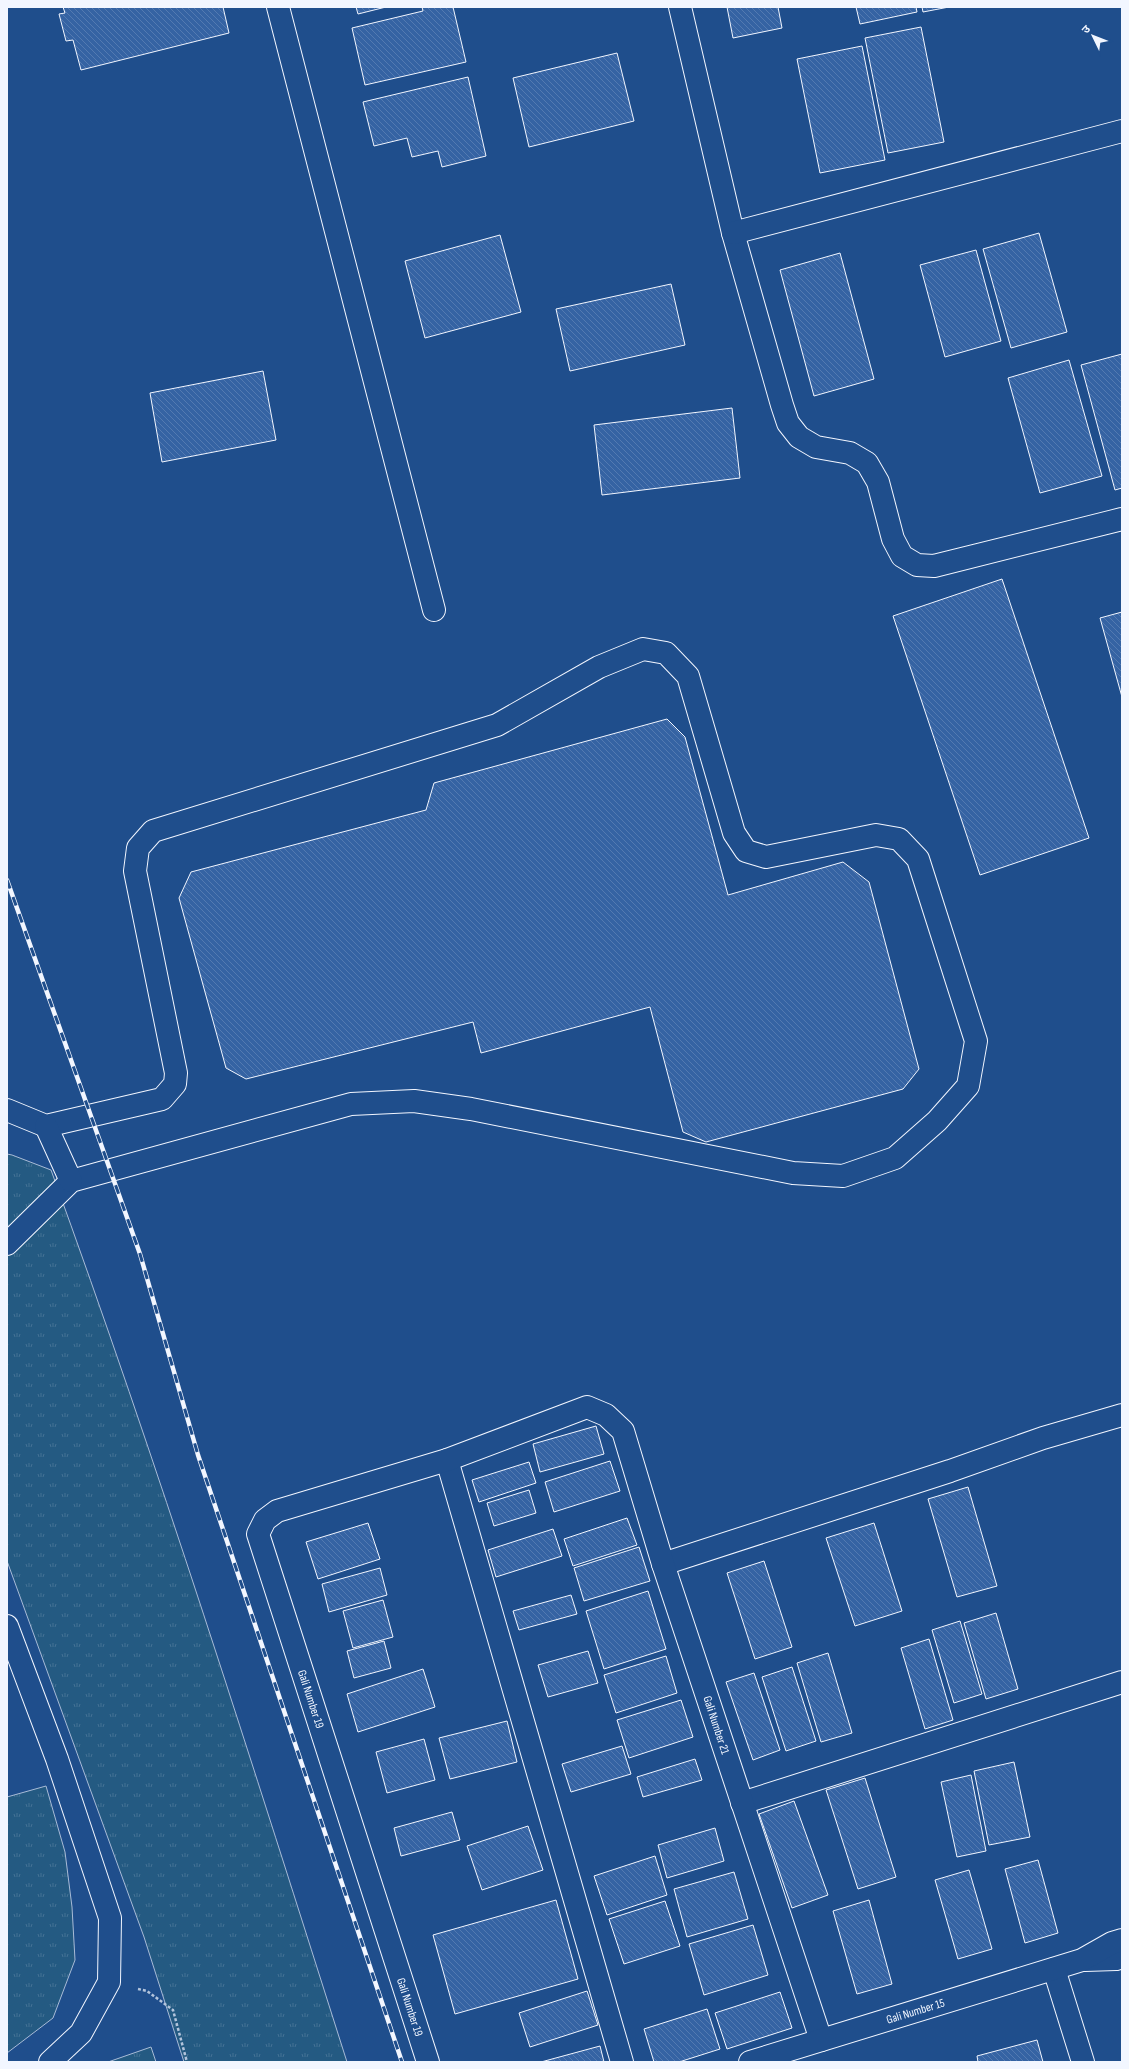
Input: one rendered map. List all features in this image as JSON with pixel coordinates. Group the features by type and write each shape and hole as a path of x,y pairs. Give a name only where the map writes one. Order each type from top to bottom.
{"street":[{"path":"278,7 434,610"},
{"path":"680,7 733,233 788,423 798,437 816,447 850,453 868,463 878,482 893,539 902,556 917,566 934,566 1122,519"},
{"path":"733,233 1122,131"},
{"path":"7,1110 46,1126 162,1099 175,1084 176,1073 136,871 138,848 153,831 497,725 599,667 643,649 666,653 688,676 734,833 746,851 766,857 876,835 899,839 918,859 976,1041 968,1086 937,1121 895,1158 843,1176 793,1173 471,1109 414,1101 351,1104 71,1181 7,1244"},
{"path":"46,1126 71,1181"},
{"name":"Gali Number 19","path":"428,2062 258,1534 265,1520 277,1511 447,1460 587,1407 606,1415"},
{"name":"Gali Number 21","path":"606,1415 623,1431 663,1564 821,2040"},
{"path":"663,1564 950,1471 1043,1438 1122,1415"},
{"path":"447,1460 622,2062"},
{"path":"7,1626 57,1759 110,1918 109,1982 81,2033 50,2062"},
{"path":"742,1803 1122,1682"},
{"name":"Gali Number 15","path":"750,2062 1082,1960 1112,1943 1122,1940"},
{"name":"Gali Number 15","path":"1082,1960 1116,1960 1122,1957"},
{"path":"1054,1969 1083,2062"}],"path":[{"path":"109,1982 147,1991 173,2010 187,2062"}],"green space":[{"path":"7,1154 51,1170 91,1280 204,1614 347,2062 184,2062 144,1937 7,1561"},
{"path":"46,1786 65,1852 72,1907 75,1960 53,2018 7,2053 7,1797"},
{"path":"151,2047 156,2062 108,2062"}],"building":[{"path":"63,7 223,7 229,33 81,70 73,40 66,41 59,14 65,13"},
{"path":"356,7 386,7 358,14"},
{"path":"422,7 453,7 466,62 365,85 352,28 423,11"},
{"path":"727,7 778,7 782,28 733,38"},
{"path":"856,7 916,7 917,12 860,24"},
{"path":"922,7 949,7 923,12"},
{"path":"921,27 944,142 888,153 865,38"},
{"path":"862,46 885,160 820,173 797,59"},
{"path":"617,53 634,121 529,147 513,78"},
{"path":"468,77 486,156 442,167 438,151 412,157 407,138 374,146 363,102"},
{"path":"1039,233 1067,332 1011,348 983,249"},
{"path":"500,235 521,312 425,338 405,261"},
{"path":"976,250 1001,341 945,357 920,265"},
{"path":"840,253 874,379 814,396 780,270"},
{"path":"671,284 685,345 570,371 556,309"},
{"path":"1122,354 1122,488 1115,490 1081,365"},
{"path":"1069,360 1102,476 1040,493 1008,378"},
{"path":"263,371 276,440 162,462 150,393"},
{"path":"732,408 740,478 602,495 594,425"},
{"path":"1002,579 1089,838 980,875 893,616"},
{"path":"1122,612 1122,697 1100,618"},
{"path":"667,719 685,737 728,895 843,862 869,882 919,1069 903,1089 706,1142 683,1132 650,1007 481,1053 473,1022 246,1079 226,1068 179,898 191,872 426,810 434,783"},
{"path":"596,1426 604,1454 540,1472 533,1444"},
{"path":"610,1461 620,1491 554,1512 545,1482"},
{"path":"529,1462 536,1483 479,1502 472,1480"},
{"path":"968,1487 997,1586 957,1597 928,1499"},
{"path":"529,1490 536,1513 494,1526 487,1503"},
{"path":"627,1518 637,1545 573,1566 564,1539"},
{"path":"368,1523 380,1559 318,1579 306,1542"},
{"path":"874,1523 902,1611 855,1626 826,1538"},
{"path":"553,1529 562,1556 496,1577 488,1550"},
{"path":"639,1547 650,1581 584,1601 574,1568"},
{"path":"764,1561 792,1647 755,1659 727,1573"},
{"path":"380,1568 387,1595 329,1612 322,1584"},
{"path":"648,1591 666,1649 604,1669 586,1611"},
{"path":"571,1595 577,1614 519,1630 513,1611"},
{"path":"383,1600 393,1637 353,1648 343,1611"},
{"path":"996,1613 1018,1689 986,1699 964,1623"},
{"path":"960,1621 982,1694 954,1703 932,1630"},
{"path":"929,1639 953,1720 925,1729 901,1648"},
{"path":"384,1641 391,1668 354,1678 347,1651"},
{"path":"588,1651 598,1683 548,1697 538,1665"},
{"path":"828,1653 852,1733 821,1742 797,1663"},
{"path":"666,1656 677,1693 616,1713 604,1675"},
{"path":"792,1667 816,1741 786,1751 762,1677"},
{"path":"423,1669 435,1707 358,1732 347,1694"},
{"path":"754,1673 780,1750 753,1760 726,1682"},
{"path":"681,1700 693,1737 629,1758 617,1720"},
{"path":"507,1721 517,1762 450,1779 439,1738"},
{"path":"424,1739 435,1780 387,1793 376,1752"},
{"path":"622,1746 631,1774 571,1792 562,1764"},
{"path":"695,1759 702,1780 643,1797 637,1777"},
{"path":"1014,1762 1030,1837 989,1845 974,1771"},
{"path":"971,1775 986,1851 957,1857 941,1782"},
{"path":"865,1778 896,1877 858,1889 826,1790"},
{"path":"794,1801 828,1895 792,1908 759,1814"},
{"path":"452,1812 460,1840 401,1856 394,1828"},
{"path":"528,1826 543,1870 482,1890 467,1846"},
{"path":"715,1828 724,1861 667,1878 658,1845"},
{"path":"655,1856 667,1895 607,1915 594,1876"},
{"path":"1038,1860 1058,1933 1025,1943 1005,1869"},
{"path":"969,1870 992,1949 958,1959 935,1880"},
{"path":"734,1872 748,1919 687,1937 674,1889"},
{"path":"556,1900 578,1979 455,2014 433,1935"},
{"path":"869,1900 892,1984 857,1994 833,1911"},
{"path":"665,1901 680,1946 624,1964 609,1919"},
{"path":"753,1925 768,1975 704,1995 689,1944"},
{"path":"587,1991 598,2025 530,2047 519,2013"},
{"path":"780,1992 792,2028 727,2049 715,2013"},
{"path":"707,2009 720,2049 679,2062 654,2062 644,2029"},
{"path":"1037,2040 1043,2062 978,2062 977,2056"},
{"path":"600,2046 604,2062 541,2062"}],"railway":[{"path":"7,880 140,1254 198,1455 402,2062"}]}
